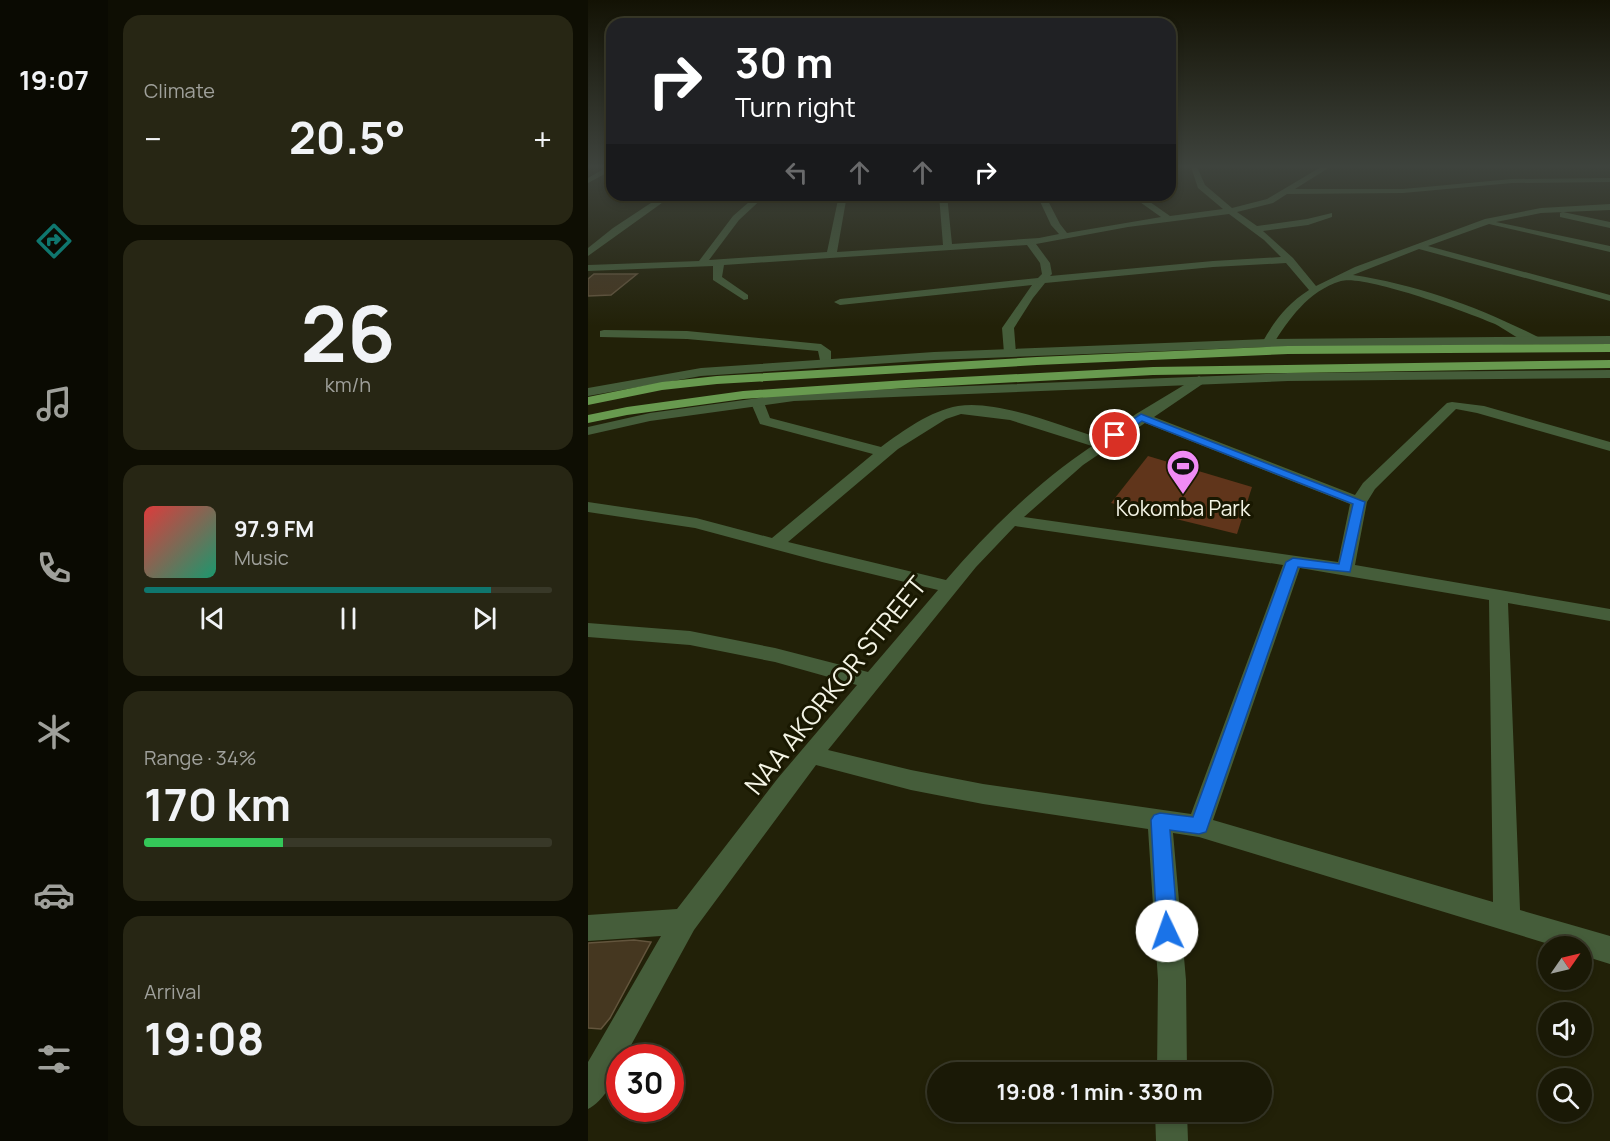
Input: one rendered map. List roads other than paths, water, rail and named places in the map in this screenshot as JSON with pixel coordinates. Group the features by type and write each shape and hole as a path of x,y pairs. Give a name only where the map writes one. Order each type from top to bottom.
{"main road":[{"path":"588,401 662,386 841,371 1258,351 1456,345 1610,348"},
{"path":"1574,348 1586,355 1591,364"},
{"path":"588,419 696,400 834,388 1000,381 1153,371 1610,364"},
{"path":"1335,376 1367,368"},
{"path":"834,388 833,379 841,371"},
{"path":"1000,381 1036,387"}],"street":[{"path":"588,253 631,220"},
{"path":"702,263 734,220"},
{"path":"832,255 837,220"},
{"path":"945,220 948,248"},
{"path":"1054,220 1059,231 1065,236"},
{"path":"588,268 1030,242 1161,220"},
{"path":"1243,220 1289,260 1315,291"},
{"path":"1256,229 1313,220"},
{"path":"1268,343 1279,322 1294,306 1341,276 1418,246 1494,220"},
{"path":"1588,220 1610,225"},
{"path":"1485,222 1610,249"},
{"path":"1010,353 1008,328 1028,296 1047,274 1045,263 1030,242"},
{"path":"1418,246 1610,298"},
{"path":"840,302 895,298 946,289 1041,282 1213,264 1289,260"},
{"path":"719,261 717,278 744,297"},
{"path":"1341,276 1373,280 1433,298 1497,321 1536,341"},
{"path":"604,334 687,335 821,348 825,351 825,362"},
{"path":"588,392 702,372 825,362 1268,343 1456,345 1610,340"},
{"path":"588,431 651,417 794,398 1335,376 1610,374"},
{"name":"NAA AKORKOR STREET","path":"588,1093 684,921 810,755 951,587 1011,520 1078,462 1141,417 1199,380"},
{"path":"958,390 961,410"},
{"path":"758,403 765,420 886,453"},
{"path":"1345,569 1359,502 1369,486 1452,406 1479,409 1610,447"},
{"path":"776,544 886,453 922,426 942,415 961,410 1026,420 1102,444"},
{"path":"1141,417 1359,502"},
{"path":"588,507 696,523 822,558 951,587"},
{"path":"1011,520 1345,569 1610,615"},
{"path":"1199,826 1293,562"},
{"path":"1498,595 1507,920"},
{"path":"588,630 690,638 775,655 872,681"},
{"path":"810,755 911,780 982,794 1199,826 1610,950"},
{"path":"1160,820 1172,980 1172,1062"},
{"path":"588,928 684,921"},
{"path":"1171,1122 1172,1141"}],"place":[{"name":"Kokomba Park","path":"1183,495"}]}
